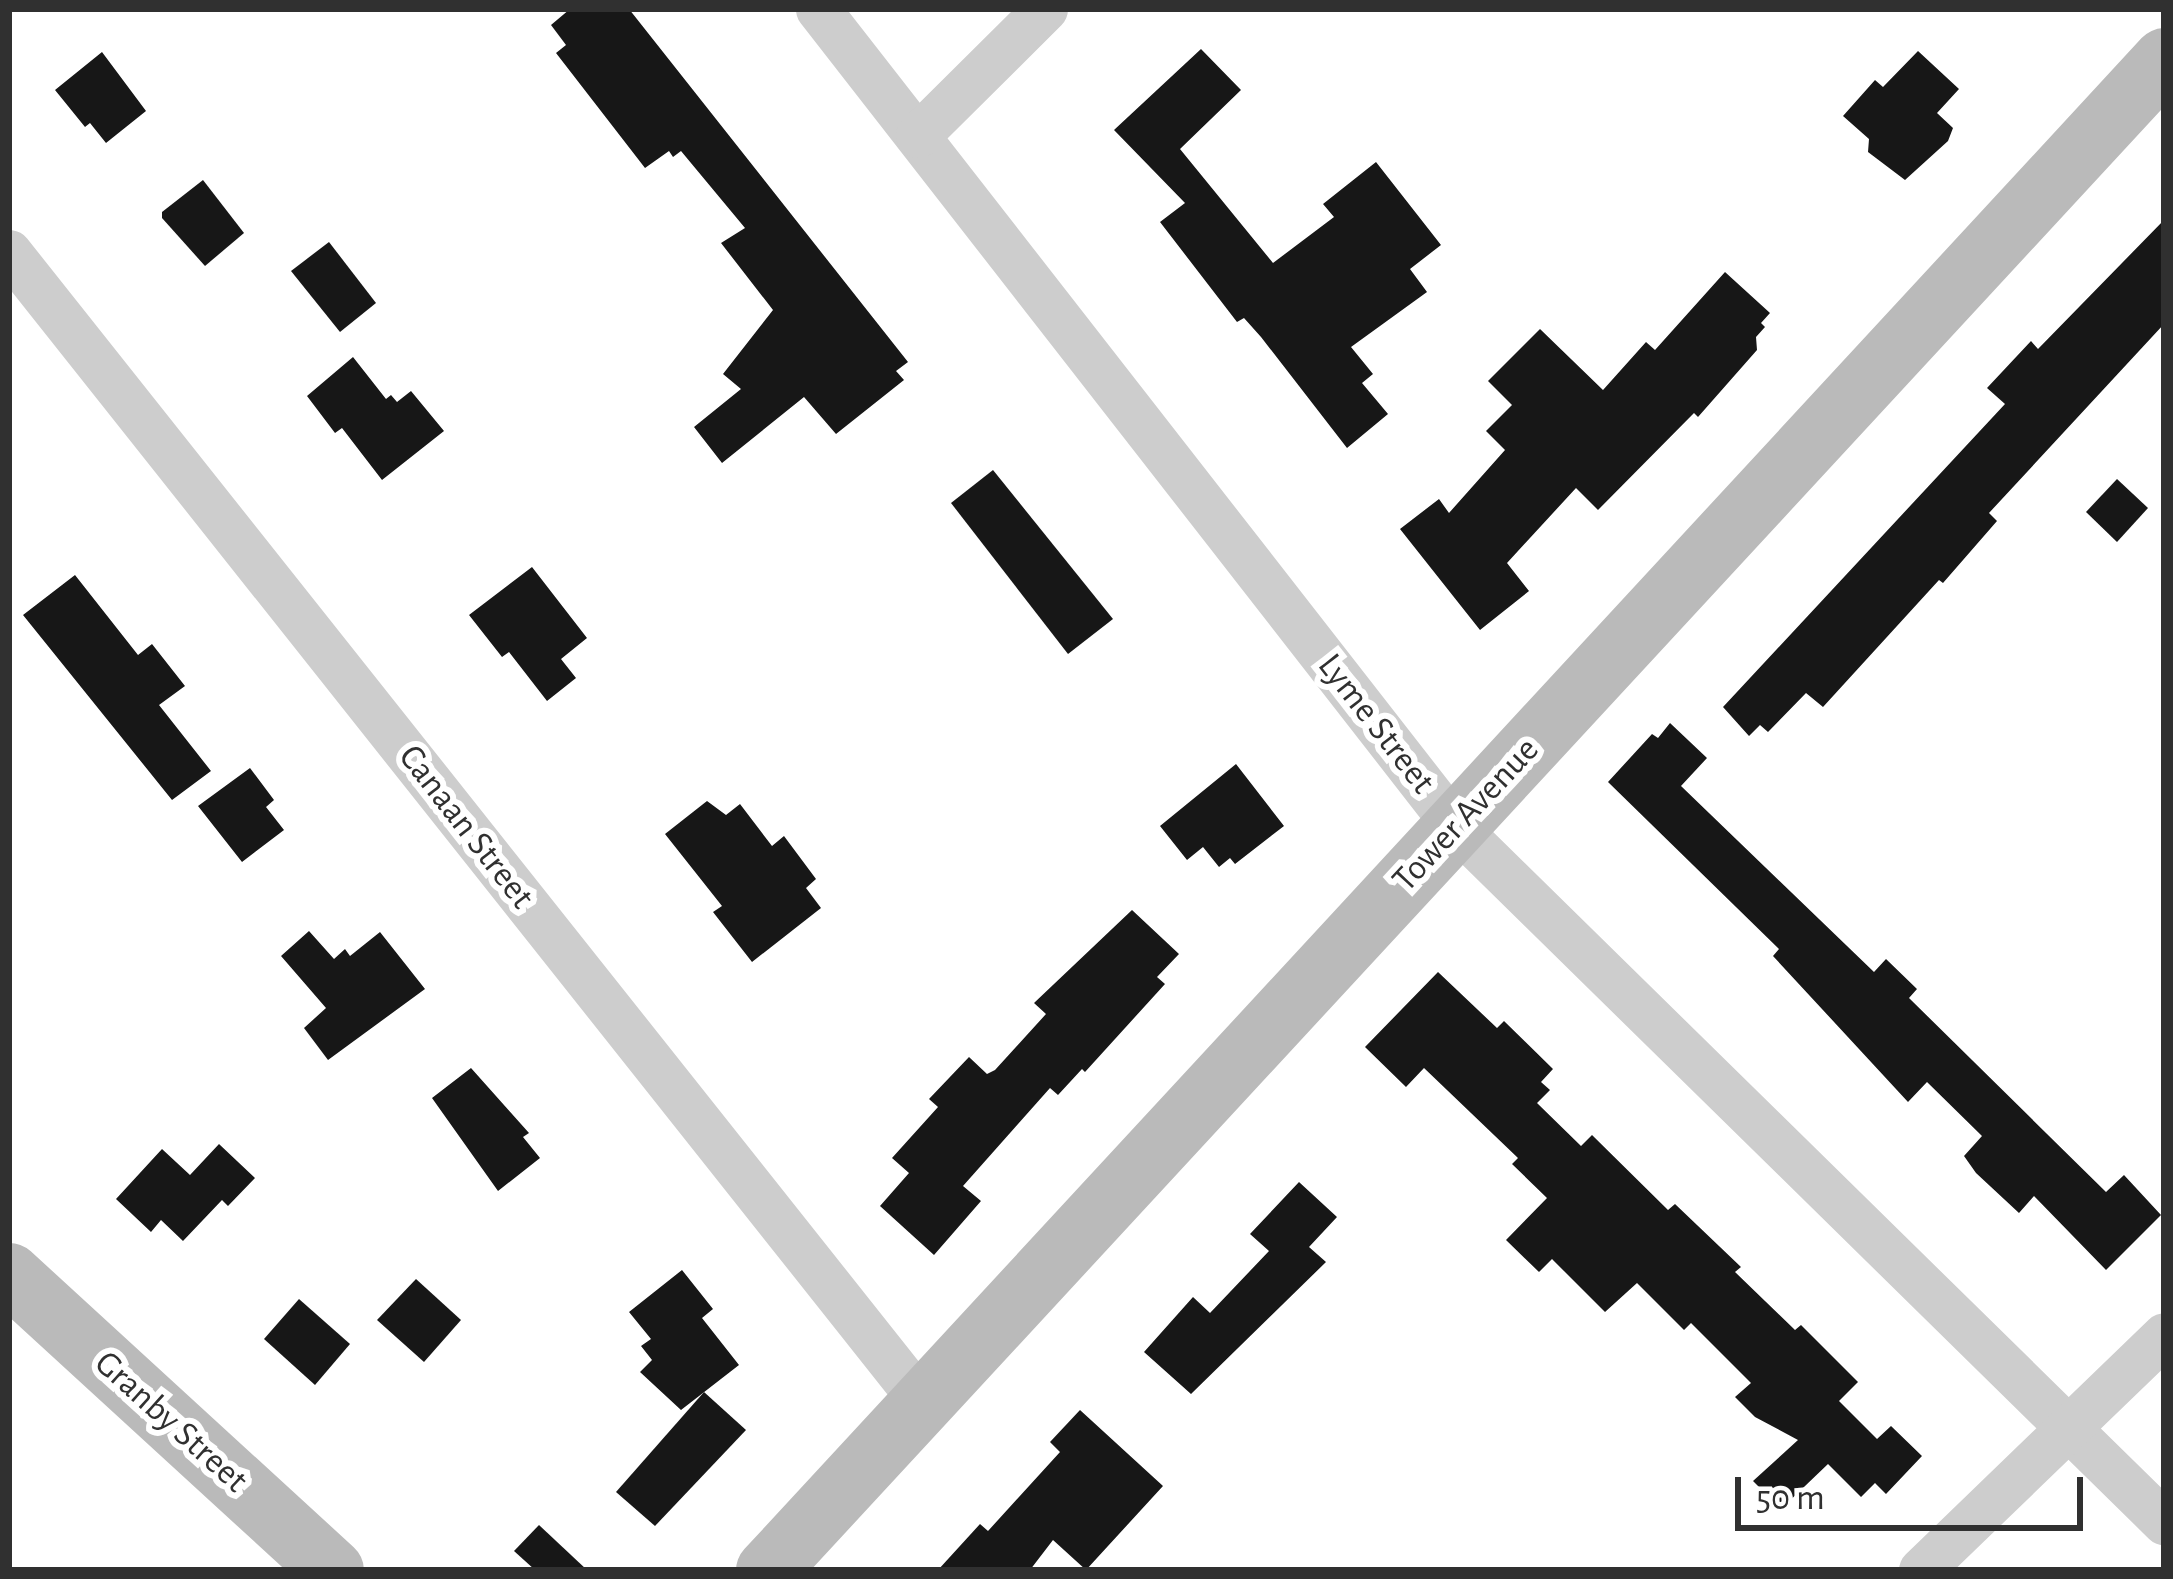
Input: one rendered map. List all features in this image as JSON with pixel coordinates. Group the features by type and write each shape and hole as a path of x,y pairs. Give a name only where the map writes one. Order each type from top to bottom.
{"main road":[{"name":"Tower Avenue","path":"767,1570 2164,59"},
{"name":"Granby Street","path":"9,1274 332,1570"}],"street":[{"name":"Lyme Street","path":"818,9 1455,826 2164,1522"},
{"path":"918,135 1045,9"},
{"name":"Canaan Street","path":"9,252 922,1402"},
{"path":"1922,1570 2164,1335"}],"building":[{"path":"570,9 629,9 908,362 896,371 904,380 836,434 804,397 722,463 694,427 741,389 723,374 773,310 721,243 745,228 681,151 673,157 669,151 645,168 556,53 566,45 551,25"},
{"path":"1201,49 1241,90 1180,149 1273,263 1334,217 1323,204 1376,162 1441,245 1410,269 1427,292 1351,347 1373,374 1362,383 1388,414 1347,448 1261,337 1244,318 1237,322 1160,222 1185,203 1114,130"},
{"path":"1918,51 1959,89 1937,113 1953,128 1948,141 1905,180 1868,152 1869,139 1843,116 1875,80 1883,87"},
{"path":"102,52 146,111 106,143 90,123 85,127 55,90"},
{"path":"203,180 244,233 205,266 162,218 162,212"},
{"path":"2164,220 2164,324 1989,513 1997,521 1943,583 1939,580 1823,707 1806,693 1768,732 1760,725 1749,736 1723,707 2005,404 1987,388 2031,341 2038,349"},
{"path":"329,242 376,303 340,332 291,271"},
{"path":"1725,272 1770,313 1756,337 1757,350 1698,417 1694,413 1598,510 1576,488 1507,563 1529,591 1480,630 1400,529 1439,499 1449,513 1505,450 1486,431 1512,405 1488,381 1540,329 1603,390 1646,342 1655,350"},
{"path":"353,357 386,399 391,395 397,402 411,391 444,431 382,480 342,428 335,433 307,396"},
{"path":"993,470 1113,619 1068,654 951,503"},
{"path":"2117,479 2148,508 2117,542 2086,512"},
{"path":"532,567 587,638 561,659 576,678 547,701 509,652 502,657 469,615"},
{"path":"75,575 138,655 152,644 185,686 159,705 211,771 172,800 23,615"},
{"path":"1670,723 1707,758 1681,786 1874,972 1886,959 1917,989 1909,998 2106,1192 2124,1175 2161,1215 2106,1270 2034,1196 2019,1213 1976,1173 1964,1156 1982,1136 1927,1082 1908,1102 1773,956 1779,949 1608,782 1652,734 1658,738"},
{"path":"1236,764 1284,826 1235,864 1230,858 1219,867 1203,847 1187,860 1160,826"},
{"path":"250,768 274,800 266,807 284,830 242,862 198,806"},
{"path":"707,801 726,815 740,804 772,846 784,836 816,879 806,888 821,908 752,962 713,912 722,906 665,834"},
{"path":"1132,910 1179,954 1157,977 1165,984 1085,1072 1082,1069 1058,1095 1050,1088 963,1186 981,1201 934,1255 880,1206 909,1173 892,1158 938,1107 929,1099 969,1057 987,1074 995,1070 1046,1014 1034,1003"},
{"path":"309,931 334,959 345,949 350,956 380,932 425,989 328,1060 304,1028 326,1008 281,956"},
{"path":"1438,972 1497,1028 1504,1021 1553,1069 1541,1082 1550,1090 1537,1103 1581,1146 1592,1135 1668,1210 1675,1204 1741,1267 1735,1272 1795,1330 1801,1325 1858,1382 1839,1401 1877,1439 1891,1426 1922,1456 1886,1494 1875,1483 1861,1497 1828,1464 1781,1509 1753,1481 1798,1440 1755,1417 1735,1397 1751,1383 1691,1323 1684,1330 1637,1283 1605,1312 1552,1259 1539,1272 1506,1240 1547,1198 1512,1164 1518,1158 1424,1068 1406,1087 1365,1047"},
{"path":"471,1068 529,1133 523,1137 540,1158 498,1191 432,1098"},
{"path":"219,1144 255,1178 228,1206 222,1200 183,1241 161,1220 151,1232 116,1199 162,1149 190,1175"},
{"path":"1299,1182 1337,1217 1309,1247 1326,1262 1191,1394 1144,1352 1193,1297 1210,1313 1269,1251 1250,1234"},
{"path":"682,1270 713,1309 702,1318 739,1365 681,1410 640,1372 652,1360 641,1346 651,1339 629,1312"},
{"path":"416,1279 461,1320 424,1362 377,1320"},
{"path":"299,1299 350,1344 315,1385 264,1339"},
{"path":"704,1392 746,1430 655,1526 616,1492"},
{"path":"1080,1410 1163,1486 1086,1570 1053,1540 1030,1570 938,1570 980,1524 988,1531 1060,1452 1050,1442"},
{"path":"539,1525 587,1570 535,1570 514,1551"}]}
